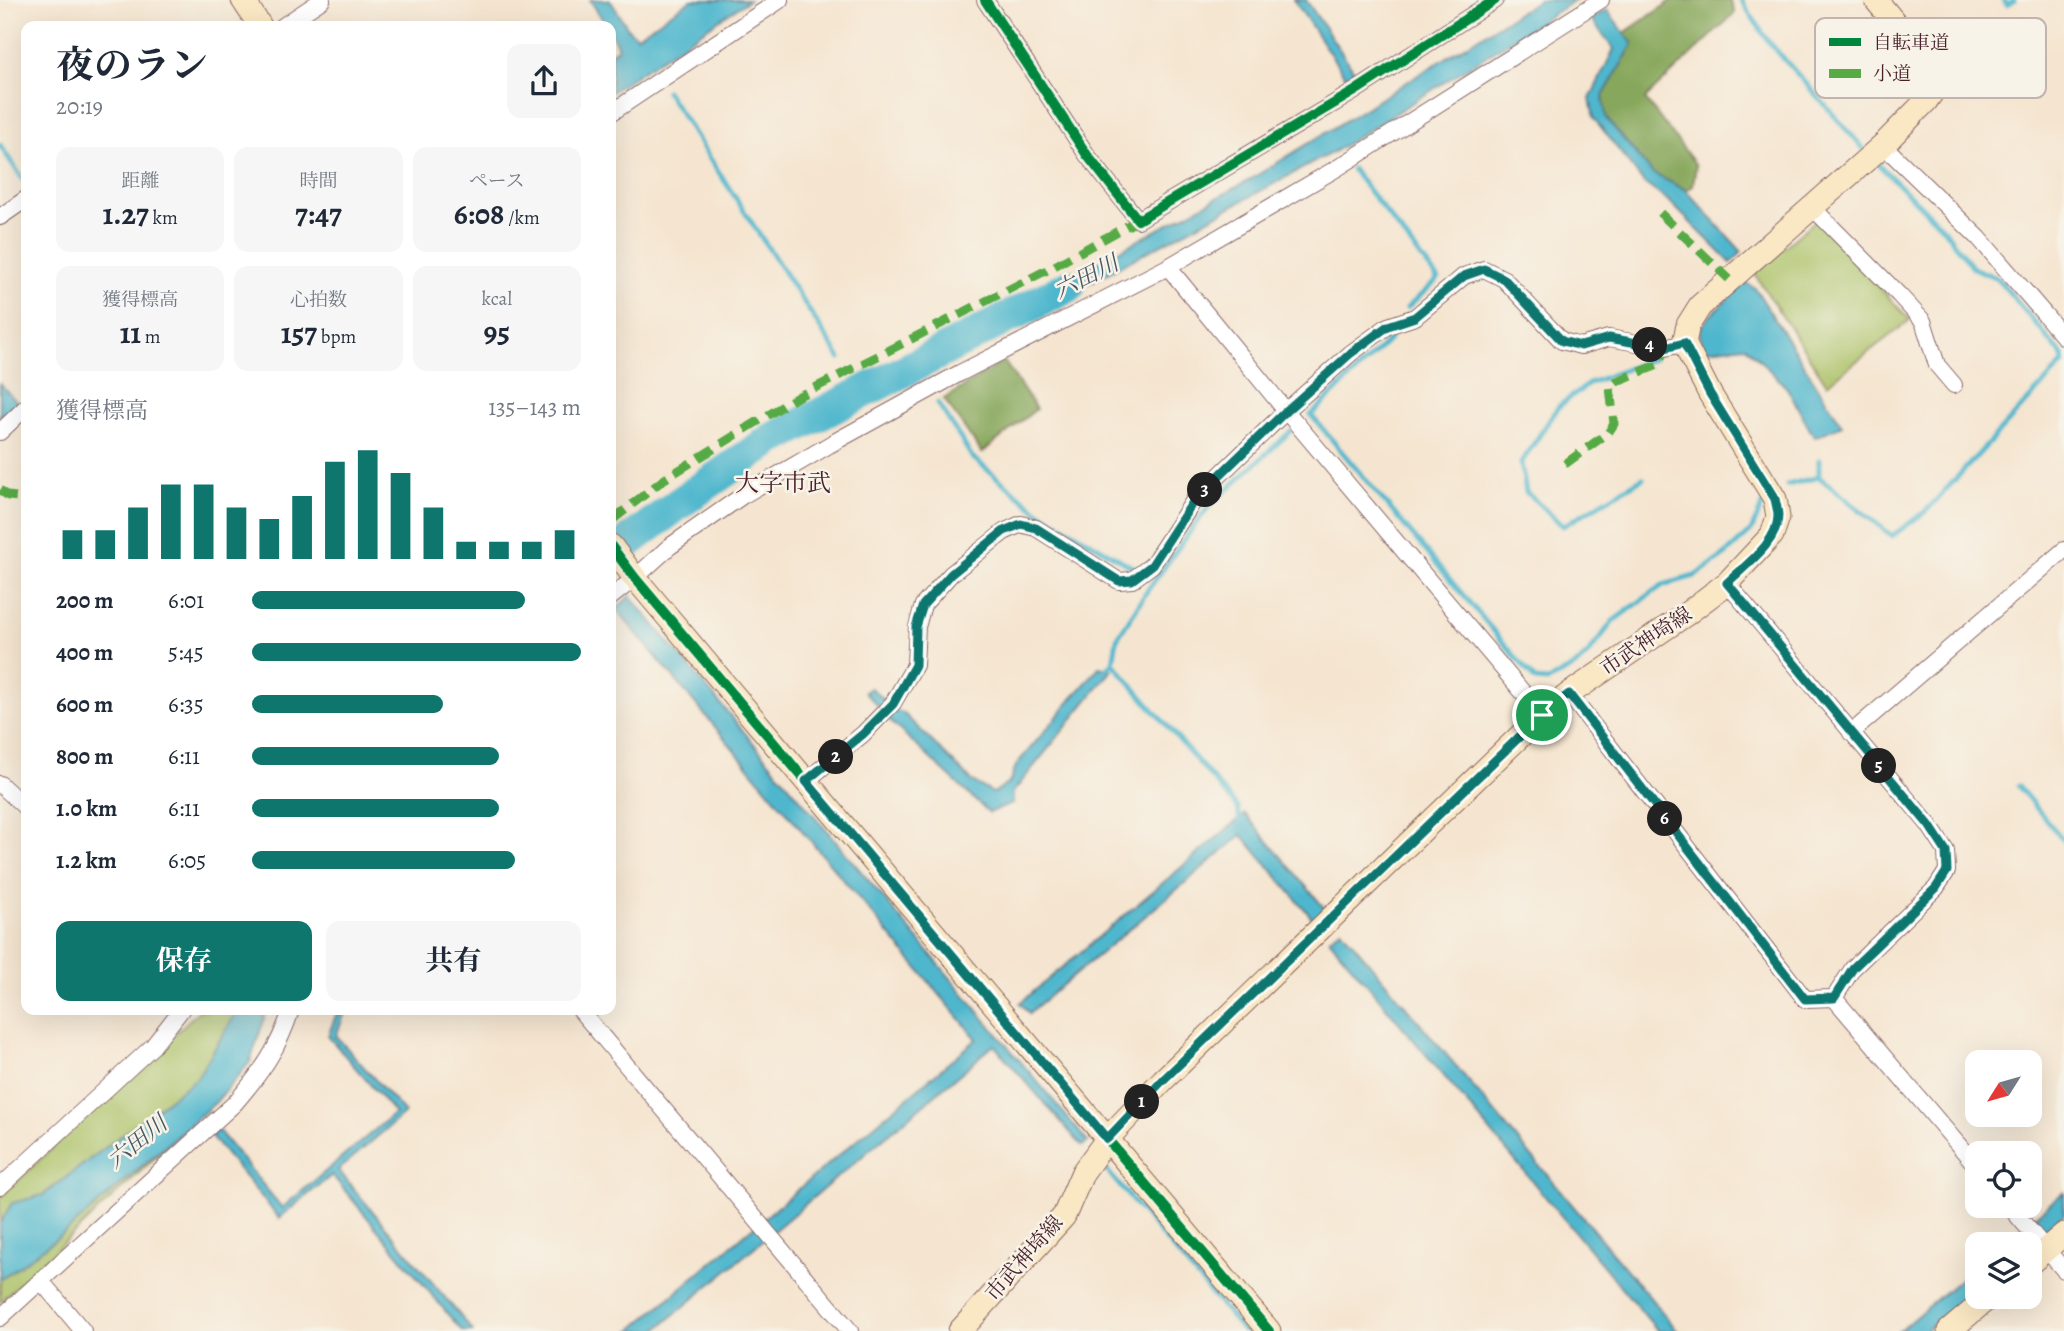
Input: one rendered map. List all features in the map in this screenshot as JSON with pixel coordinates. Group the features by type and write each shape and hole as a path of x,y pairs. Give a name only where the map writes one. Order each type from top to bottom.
{"main road":[{"path":"243,0 257,21"},
{"path":"1876,0 1891,18"},
{"path":"1684,343 1688,325 1700,306 1883,145 1928,98"},
{"name":"市武神埼線","path":"960,1331 1064,1216 1083,1172 1107,1139 1163,1080 1542,715 1727,583 1761,550 1772,535 1778,517 1775,499 1710,394 1684,343"},
{"path":"616,553 635,579 1269,1331"},
{"path":"2042,1250 2064,1234"},
{"path":"1948,1331 1975,1309"}],"street":[{"path":"290,21 322,0"},
{"path":"616,110 780,0"},
{"path":"985,0 1087,155 1138,220 1355,91 1495,0"},
{"path":"616,593 679,540 742,496 960,373 1168,267 1339,167 1601,0"},
{"path":"1883,145 1979,238 2064,337"},
{"path":"1812,207 1923,321 1937,365 1954,385"},
{"path":"0,217 21,208"},
{"path":"1168,267 1542,715"},
{"path":"806,781 888,709 915,665 916,627 923,605 951,574 1004,531 1021,524 1036,528 1119,581 1132,580 1152,565 1195,499 1286,411 1351,353 1388,326 1415,317 1464,276 1484,269 1504,279 1562,341 1581,346 1609,338 1665,348 1684,343"},
{"path":"0,432 21,412"},
{"path":"1852,733 2064,550"},
{"path":"1727,583 1929,825 1946,851 1947,871 1936,888 1853,968 1834,998"},
{"path":"1569,694 1805,999 1834,998"},
{"path":"0,784 21,803"},
{"path":"1834,998 1965,1153"},
{"path":"0,1187 153,1046 177,1015"},
{"path":"0,1318 235,1103 262,1071 284,1032 289,1015"},
{"path":"584,1015 850,1331"},
{"path":"2042,1254 2064,1270"},
{"path":"41,1281 83,1331"}],"green space":[{"path":"1673,0 1730,0 1735,13 1645,99 1696,165 1693,186 1686,190 1652,174 1606,118 1602,97 1633,44 1624,33"},
{"path":"1816,220 1910,320 1827,384 1754,273"},
{"path":"1004,361 1036,409 982,453 944,399"},
{"path":"195,1015 235,1015 197,1078 43,1195 12,1204 0,1223 0,1197"},
{"path":"200,1116 0,1302 0,1280 67,1231"}],"water":[{"path":"590,0 610,0 629,30 637,36 691,0 749,0 616,89 616,21 604,21"},
{"path":"1294,0 1306,0 1354,71 1345,76"},
{"path":"1539,0 1575,0 1337,150 1035,312 1024,302 1248,181"},
{"path":"1607,10 1633,44 1603,96 1606,118 1652,173 1686,190 1742,252 1731,263 1670,202 1644,183 1594,118 1590,99 1614,49 1591,19"},
{"path":"1746,283 1755,288 1842,425 1814,437 1787,388 1746,346 1705,350 1700,337 1704,323"},
{"path":"0,384 18,403 0,417"},
{"path":"630,596 1088,1142 1082,1146 994,1045 655,1331 630,1331 977,1039 616,609"},
{"path":"1099,667 1112,670 1013,792 1013,803 989,813 891,722 865,692 871,688 897,711 903,713 972,781 993,793 1009,783 1017,764"},
{"path":"1245,814 1326,910 1314,920 1242,835 1029,1013 1020,1003"},
{"path":"1341,929 1678,1331 1658,1331 1329,939"},
{"path":"235,1015 265,1015 250,1062 216,1102 67,1231 0,1280 0,1223 12,1203 43,1195 197,1078"},
{"path":"336,1015 344,1015 336,1036 405,1113 338,1170 473,1331 462,1331 332,1175 279,1218 211,1136 218,1130 282,1208 395,1113 328,1036"},
{"path":"2064,1192 2064,1214 2042,1232 2016,1232 2033,1218 2042,1218 2042,1210"},
{"path":"1965,1275 1965,1297 1925,1331 1899,1331"}],"waterway":[{"path":"1741,0 1768,41 1815,94"},
{"path":"2003,0 2007,5 2014,0"},
{"path":"666,91 840,358"},
{"path":"1819,98 1863,148"},
{"path":"0,145 21,176"},
{"path":"1787,485 1819,477 1892,536 1926,511 2063,363 2063,356 1997,278 1973,268 1942,227 1879,165"},
{"path":"1352,169 1438,279 1407,308"},
{"name":"六田川","path":"616,551 772,439 1069,286"},
{"path":"1390,339 1311,415 1535,680 1548,681 1575,666 1589,653 1613,621 1663,585 1695,576 1726,554 1751,531 1763,504"},
{"path":"1643,478 1563,526 1526,492 1521,463 1559,406 1590,383 1653,359"},
{"path":"938,403 972,457 1039,512 1134,568"},
{"path":"1103,673 1113,663 1117,639 1149,588 1208,507 1290,432"},
{"path":"1819,460 1819,477"},
{"path":"1113,663 1238,808 1240,826"},
{"path":"2018,786 2064,841"},
{"path":"1103,1166 1243,1331"}],"marked path":[{"path":"1660,213 1729,279"},
{"path":"616,517 663,480 799,396 1049,269 1138,220"},
{"path":"1565,464 1608,433 1614,424 1610,387 1617,381 1658,365 1665,348"},
{"path":"0,490 8,496 21,497"}],"cycle path":[{"path":"985,0 1087,155 1138,220 1355,91 1495,0"},
{"path":"806,781 863,734 893,703 915,665 917,627 923,605 951,574 1004,532 1021,524 1036,528 1119,581 1132,580 1152,565 1195,499 1286,411 1351,353 1388,326 1415,317 1464,276 1484,269 1504,279 1562,341 1581,346 1609,338 1665,348 1684,343"},
{"path":"616,553 1269,1331"}],"district":[{"name":"大字市武","path":"783,483"}],"route":[{"path":"1484,269 1504,279 1562,341 1581,346 1609,338 1665,348 1684,343 1710,394 1775,499 1778,517 1772,535 1761,550 1727,583 1929,825 1946,851 1947,871 1936,888 1853,968 1834,998 1805,999 1569,694 1542,715 1163,1080 1107,1139 806,781 863,734 893,704 915,665 916,627 923,605 951,574 1004,531 1021,524 1036,528 1119,581 1132,580 1152,565 1195,499 1351,353 1388,326 1415,317 1464,276 1484,269"}]}
